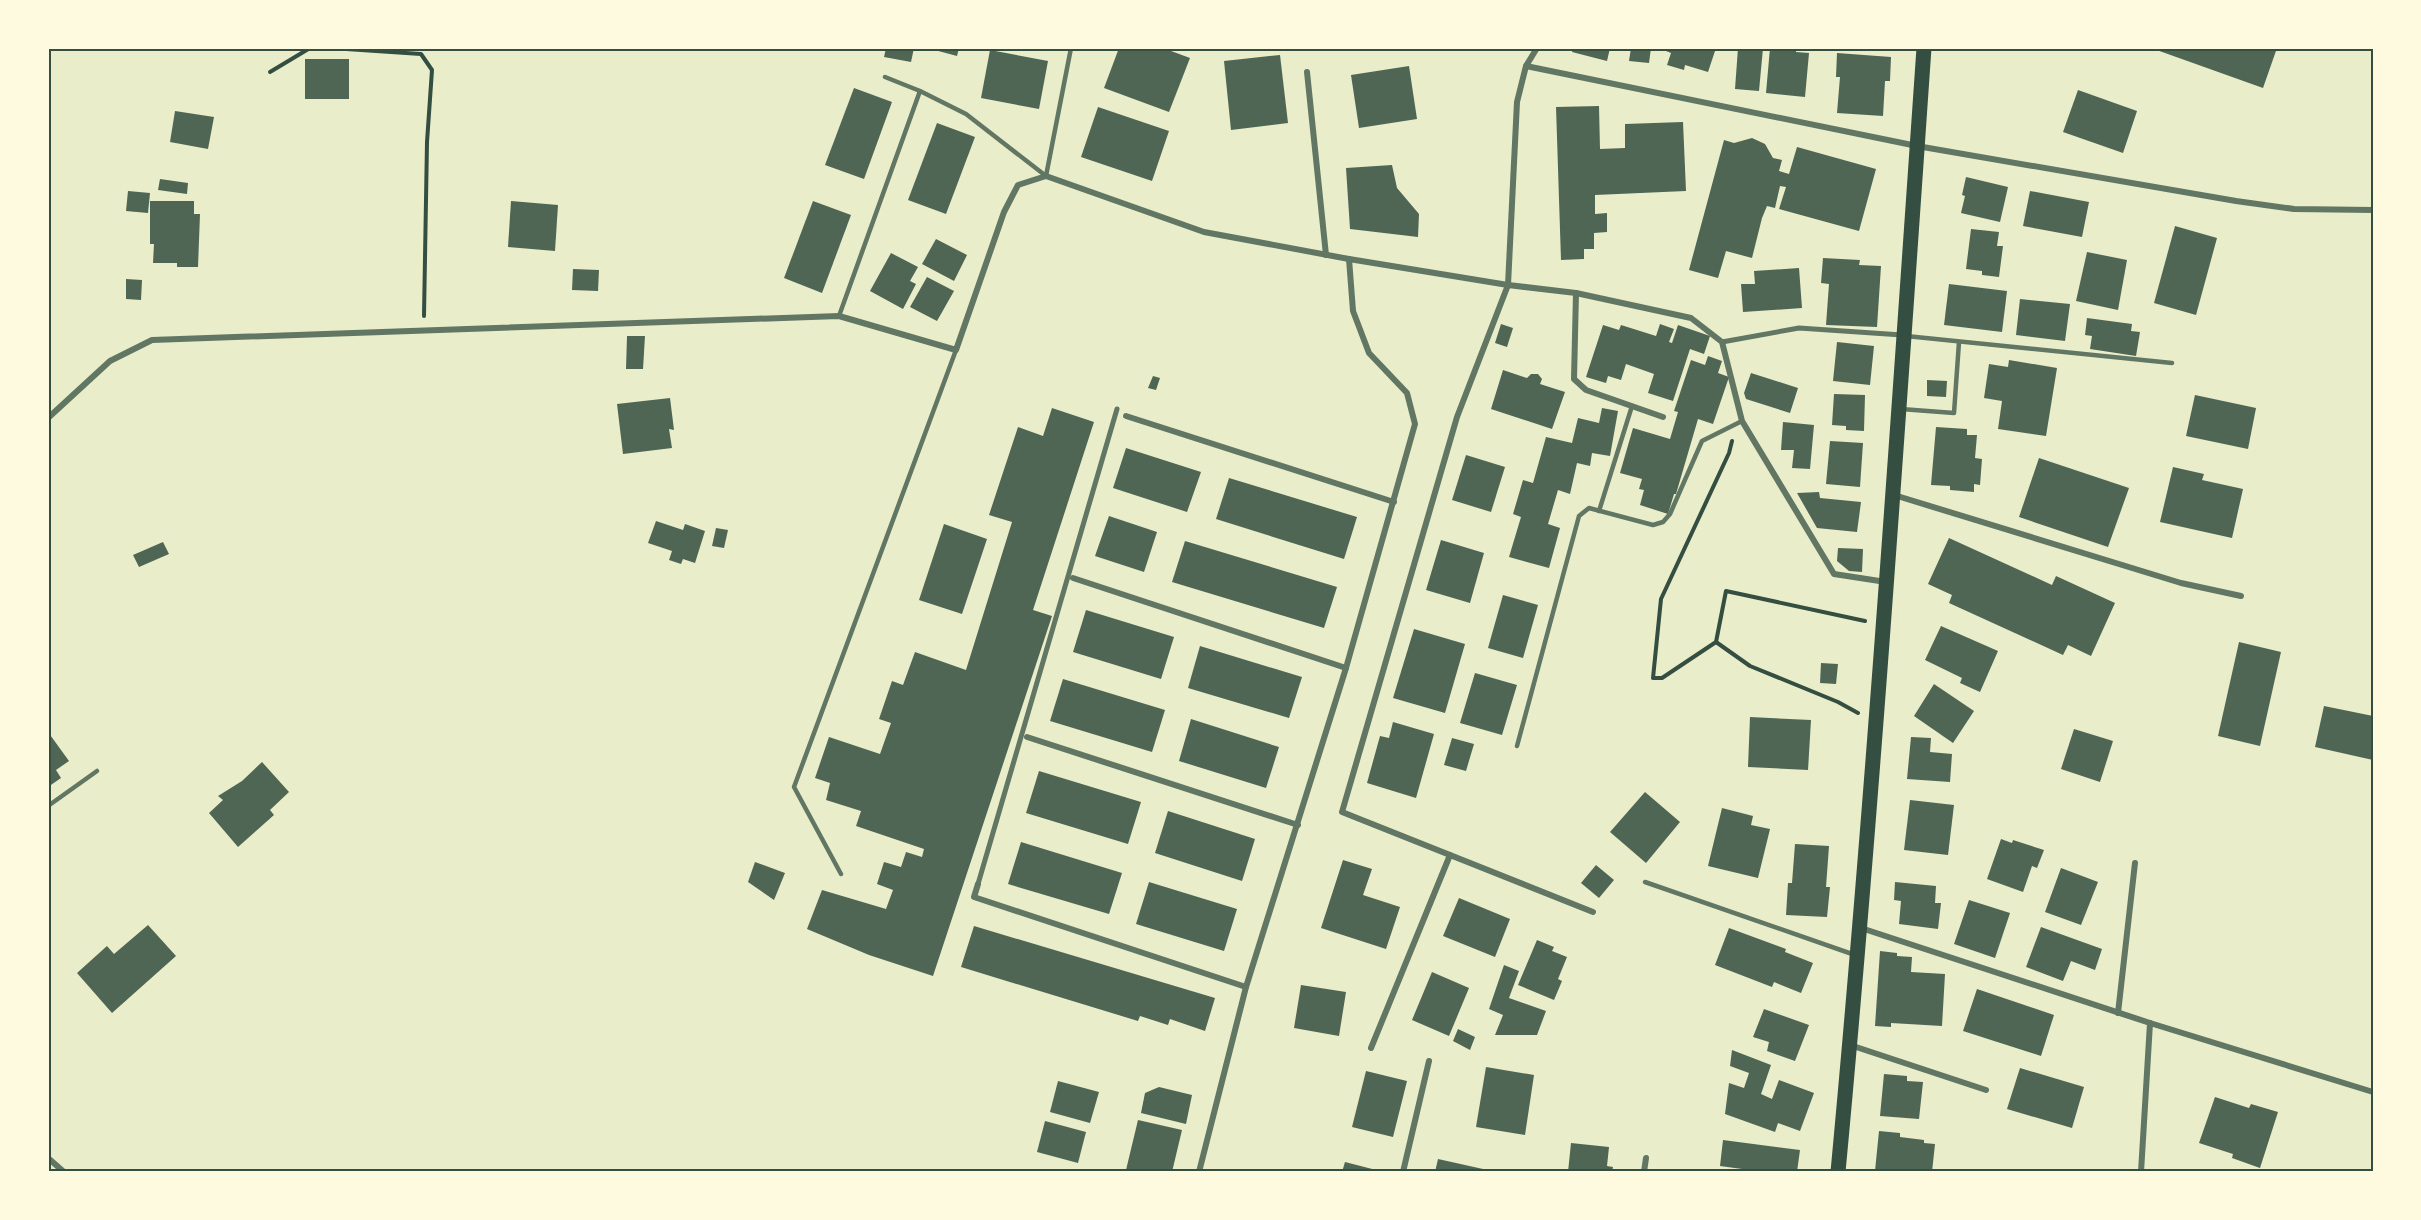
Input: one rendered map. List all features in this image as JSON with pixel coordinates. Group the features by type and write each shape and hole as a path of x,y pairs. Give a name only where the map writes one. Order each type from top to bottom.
{"main road":[{"path":"1838,1172 1861,928 1924,48"}],"street":[{"path":"1537,48 1526,66 1517,102 1508,285 1457,417 1342,812 1593,912"},
{"path":"1526,66 1917,146 2267,206 2312,210 2373,210"},
{"path":"1307,72 1326,255"},
{"path":"48,418 110,361 152,340 839,316 956,350 1004,212 1018,185 1046,176 1204,232 1349,259 1508,285 1576,293 1691,318 1722,342 1739,422 1834,574 1887,582"},
{"path":"1199,1172 1246,987 1346,668 1415,424 1407,393 1369,353 1353,311 1349,259"},
{"path":"1576,293 1574,379 1586,390 1663,417"},
{"path":"1722,342 1799,328 1903,335"},
{"path":"1117,410 1071,577 974,897 1246,987"},
{"path":"1126,416 1394,502"},
{"path":"1893,495 2181,583 2241,596"},
{"path":"1071,577 1346,668"},
{"path":"1024,737 1298,825"},
{"path":"1371,1048 1450,855"},
{"path":"2118,1013 2135,863"},
{"path":"1861,928 2118,1013 2373,1092"},
{"path":"2141,1172 2150,1023"},
{"path":"1850,1045 1986,1090"},
{"path":"1403,1172 1429,1061"},
{"path":"48,1158 64,1172"},
{"path":"1644,1172 1646,1158"}],"lane":[{"path":"885,77 920,91 966,114 1046,176 1071,48"},
{"path":"839,316 920,91"},
{"path":"1903,335 2172,363"},
{"path":"1898,409 1954,413 1959,342"},
{"path":"841,874 794,787 956,350"},
{"path":"1599,510 1632,406"},
{"path":"1517,746 1579,516 1589,508 1653,525 1663,522 1670,514 1702,441 1739,422"},
{"path":"48,806 97,771"},
{"path":"1645,882 1858,956"}],"path":[{"path":"270,72 310,48"},
{"path":"331,48 421,54 432,70 427,154 423,332"},
{"path":"1739,422 1729,453 1661,599 1653,678 1662,678 1716,642 1726,591 1843,615 1883,626"},
{"path":"1716,642 1750,666 1838,702 1861,715"}],"building":[{"path":"886,48 914,48 911,62 884,57"},
{"path":"927,48 959,48 957,56"},
{"path":"1119,48 1163,48 1190,58 1169,112 1104,88"},
{"path":"1573,48 1610,48 1607,61 1572,52"},
{"path":"1631,48 1651,48 1649,63 1629,61"},
{"path":"1666,48 1716,48 1708,72 1685,65 1684,70 1667,65 1671,53 1666,51"},
{"path":"1738,48 1763,48 1759,91 1735,89"},
{"path":"1770,48 1796,48 1796,52 1809,53 1805,97 1766,93"},
{"path":"2151,48 2277,48 2263,88"},
{"path":"990,50 1048,61 1039,109 981,98"},
{"path":"1837,53 1891,57 1890,81 1885,81 1883,116 1837,113 1840,77 1836,77"},
{"path":"1280,55 1288,123 1231,130 1224,61"},
{"path":"305,59 349,59 349,99 305,99"},
{"path":"1409,66 1417,119 1359,128 1351,75"},
{"path":"854,88 892,102 864,179 825,165"},
{"path":"2078,90 2137,111 2123,153 2063,132"},
{"path":"1599,106 1600,149 1625,148 1625,124 1683,122 1686,191 1595,195 1595,214 1607,213 1607,232 1594,233 1594,249 1584,249 1584,259 1561,260 1556,107"},
{"path":"1098,107 1169,131 1152,181 1081,157"},
{"path":"175,111 214,117 208,149 170,142"},
{"path":"937,123 975,137 946,214 908,200"},
{"path":"1752,138 1765,144 1773,158 1782,160 1779,171 1789,174 1797,147 1876,169 1859,231 1779,209 1786,187 1780,186 1775,208 1767,206 1762,218 1752,258 1726,251 1718,278 1689,270 1724,140 1734,143"},
{"path":"1392,165 1397,188 1419,214 1418,237 1350,229 1346,168"},
{"path":"1966,177 2008,187 2000,222 1961,213"},
{"path":"160,179 188,183 187,194 158,190"},
{"path":"128,191 150,193 148,213 126,211"},
{"path":"2030,191 2089,202 2082,237 2023,226"},
{"path":"150,201 194,201 194,214 200,214 198,267 177,267 177,263 153,263 154,244 150,244"},
{"path":"511,201 558,205 555,251 508,247"},
{"path":"813,201 851,215 822,293 784,278"},
{"path":"2175,226 2217,238 2196,315 2154,303"},
{"path":"1971,229 1999,232 1997,246 2003,246 1999,277 1982,275 1982,271 1966,269"},
{"path":"936,239 967,255 954,281 922,264"},
{"path":"2087,252 2127,260 2118,310 2076,301"},
{"path":"891,253 918,267 910,281 916,284 903,309 870,291"},
{"path":"1823,258 1860,260 1859,265 1881,266 1877,327 1826,325 1829,284 1821,283"},
{"path":"1799,268 1802,308 1743,312 1741,284 1755,284 1754,271"},
{"path":"573,269 599,270 598,291 572,290"},
{"path":"927,277 954,291 937,321 910,307"},
{"path":"126,279 142,280 141,300 126,299"},
{"path":"1949,284 2007,291 2002,332 1944,325"},
{"path":"2020,299 2070,304 2065,341 2016,335"},
{"path":"2087,318 2132,324 2131,331 2140,332 2136,356 2090,349 2092,336 2085,335"},
{"path":"1501,324 1513,328 1507,347 1495,343"},
{"path":"1660,324 1674,329 1669,342 1672,343 1678,325 1710,336 1704,354 1690,349 1673,401 1648,393 1654,374 1626,364 1621,380 1608,376 1606,383 1586,377 1603,325 1619,330 1621,325 1656,336"},
{"path":"627,336 645,336 643,369 626,369"},
{"path":"1837,342 1874,346 1870,385 1833,381"},
{"path":"1708,356 1722,361 1718,373 1729,377 1713,424 1698,419 1668,514 1640,505 1644,490 1639,489 1642,479 1620,473 1633,428 1670,439 1678,412 1674,411 1691,360 1705,365"},
{"path":"2009,360 2057,368 2046,436 1998,429 2002,401 1984,398 1989,364 2008,367"},
{"path":"1503,370 1527,378 1531,374 1538,374 1542,379 1540,384 1565,392 1552,429 1491,409"},
{"path":"1751,373 1798,388 1790,413 1746,399 1744,393"},
{"path":"1153,376 1160,378 1156,390 1148,388"},
{"path":"1927,380 1947,381 1946,397 1927,396"},
{"path":"1834,394 1865,395 1864,431 1846,430 1846,426 1832,425"},
{"path":"2195,395 2256,408 2248,449 2186,436"},
{"path":"670,398 674,430 669,429 672,448 623,454 617,404"},
{"path":"1052,408 1094,422 1033,610 1052,616 933,976 869,955 807,929 822,890 886,909 893,890 877,884 884,862 901,867 906,852 922,857 924,849 856,826 861,811 826,800 830,783 815,778 829,737 880,754 891,723 879,719 892,681 903,685 915,652 966,670 1012,522 989,515 1018,427 1043,436"},
{"path":"1602,408 1618,411 1610,456 1592,453 1590,466 1577,463 1570,494 1558,490 1548,524 1560,528 1549,568 1509,557 1521,517 1513,514 1523,480 1533,483 1546,437 1572,443 1578,418 1599,423"},
{"path":"1783,422 1814,425 1810,469 1792,468 1794,450 1781,450"},
{"path":"1936,427 1967,429 1967,435 1977,435 1975,458 1982,459 1980,485 1974,484 1974,492 1950,490 1950,486 1931,485"},
{"path":"1830,441 1863,443 1860,487 1826,484"},
{"path":"1126,448 1201,472 1187,512 1113,488"},
{"path":"1466,455 1505,467 1491,512 1452,500"},
{"path":"2039,458 2129,488 2108,547 2019,517"},
{"path":"2173,467 2204,474 2202,480 2243,489 2232,538 2160,522"},
{"path":"1229,478 1357,517 1344,559 1216,519"},
{"path":"1819,492 1820,498 1861,502 1857,532 1817,528 1797,493"},
{"path":"1109,516 1157,532 1144,572 1095,556"},
{"path":"656,521 683,530 685,524 705,531 695,563 683,559 681,564 669,560 672,551 648,543"},
{"path":"944,524 987,539 962,614 919,600"},
{"path":"716,528 728,530 724,548 712,546"},
{"path":"1949,538 2052,585 2056,576 2115,603 2091,656 2068,645 2063,655 1949,603 1952,595 1928,584"},
{"path":"1441,540 1484,553 1470,603 1426,590"},
{"path":"1185,541 1337,587 1324,628 1172,582"},
{"path":"163,542 169,554 139,567 133,555"},
{"path":"1838,548 1863,549 1862,572 1849,571 1837,561"},
{"path":"1503,595 1538,605 1523,658 1488,648"},
{"path":"1086,610 1174,637 1161,679 1073,652"},
{"path":"1941,626 1998,651 1980,692 1960,683 1962,678 1925,660"},
{"path":"1414,629 1465,644 1445,713 1393,698"},
{"path":"2239,642 2281,652 2260,746 2218,736"},
{"path":"1200,646 1302,677 1289,718 1188,688"},
{"path":"1821,663 1838,664 1836,684 1820,683"},
{"path":"1475,673 1517,685 1502,735 1460,723"},
{"path":"1063,679 1165,710 1152,752 1050,721"},
{"path":"1934,684 1974,711 1953,743 1914,716"},
{"path":"2324,706 2373,716 2373,760 2315,747"},
{"path":"1750,717 1811,720 1808,770 1748,767"},
{"path":"1191,719 1279,747 1266,788 1179,761"},
{"path":"1393,722 1434,734 1416,798 1367,783 1380,736 1389,738"},
{"path":"2074,729 2113,741 2100,782 2061,769"},
{"path":"48,732 69,761 56,770 61,778 48,787"},
{"path":"1911,737 1931,738 1930,752 1952,754 1950,782 1907,779"},
{"path":"1452,738 1474,744 1466,771 1444,765"},
{"path":"262,762 289,792 270,810 274,815 238,847 209,813 223,800 218,796 242,781"},
{"path":"1039,771 1141,802 1128,844 1026,813"},
{"path":"1645,792 1680,822 1646,863 1610,832"},
{"path":"1910,800 1954,805 1948,855 1904,850"},
{"path":"1722,808 1753,816 1751,825 1770,829 1758,878 1708,866"},
{"path":"1168,811 1255,839 1242,881 1155,853"},
{"path":"2001,839 2012,843 2013,840 2044,850 2037,868 2032,866 2023,892 1987,879"},
{"path":"1021,842 1122,873 1109,914 1008,884"},
{"path":"1795,844 1829,846 1826,887 1830,887 1827,917 1786,915 1788,883 1792,883"},
{"path":"1343,860 1372,869 1363,895 1400,907 1386,949 1321,928"},
{"path":"755,862 785,873 774,900 748,882"},
{"path":"1596,865 1614,880 1599,898 1581,883"},
{"path":"2061,868 2098,882 2081,925 2045,912"},
{"path":"1149,882 1237,909 1224,951 1136,924"},
{"path":"1895,882 1936,886 1935,903 1941,903 1938,929 1899,924 1901,901 1894,900"},
{"path":"1459,898 1510,919 1495,957 1443,936"},
{"path":"1969,900 2010,913 1995,958 1954,944"},
{"path":"148,925 176,956 112,1013 77,973 107,946 114,954"},
{"path":"974,926 1215,998 1205,1031 1170,1019 1168,1025 1140,1016 1138,1021 961,967"},
{"path":"2041,927 2102,949 2095,970 2071,961 2063,981 2026,967"},
{"path":"1729,928 1786,949 1785,952 1813,963 1801,993 1774,982 1772,987 1715,965"},
{"path":"1537,940 1554,947 1552,951 1567,957 1558,979 1562,981 1554,1000 1518,985"},
{"path":"1880,951 1912,957 1911,972 1945,974 1942,1026 1891,1023 1891,1027 1875,1026"},
{"path":"1504,965 1519,971 1509,998 1546,1011 1537,1035 1495,1035 1503,1015 1489,1009"},
{"path":"1432,972 1469,988 1449,1036 1412,1020"},
{"path":"1301,985 1346,992 1339,1036 1294,1028"},
{"path":"1977,989 2054,1015 2041,1056 1963,1031"},
{"path":"1764,1009 1809,1025 1795,1061 1767,1051 1769,1042 1753,1037"},
{"path":"1458,1029 1475,1037 1470,1050 1453,1041"},
{"path":"1732,1050 1771,1065 1761,1094 1772,1099 1779,1080 1814,1093 1800,1131 1778,1123 1775,1132 1725,1114 1729,1083 1744,1088 1749,1073 1730,1066"},
{"path":"1486,1067 1534,1075 1525,1135 1476,1127"},
{"path":"2020,1068 2084,1087 2072,1128 2007,1109"},
{"path":"1366,1071 1407,1081 1393,1137 1352,1127"},
{"path":"1884,1074 1907,1076 1907,1081 1923,1082 1919,1119 1880,1116"},
{"path":"1058,1081 1099,1092 1090,1123 1050,1112"},
{"path":"1159,1087 1192,1095 1186,1124 1141,1113 1145,1093"},
{"path":"2215,1097 2249,1108 2251,1104 2278,1112 2260,1168 2232,1158 2233,1154 2199,1143"},
{"path":"1138,1120 1182,1130 1172,1172 1126,1170"},
{"path":"1045,1121 1086,1132 1078,1163 1037,1152"},
{"path":"1879,1131 1900,1133 1900,1137 1935,1144 1932,1172 1875,1171"},
{"path":"1723,1140 1800,1150 1797,1172 1742,1172 1742,1169 1720,1166"},
{"path":"1571,1143 1609,1147 1607,1166 1613,1167 1612,1172 1568,1172"},
{"path":"1438,1159 1492,1171 1492,1172 1435,1172"},
{"path":"1345,1162 1380,1171 1380,1172 1342,1172"}]}
